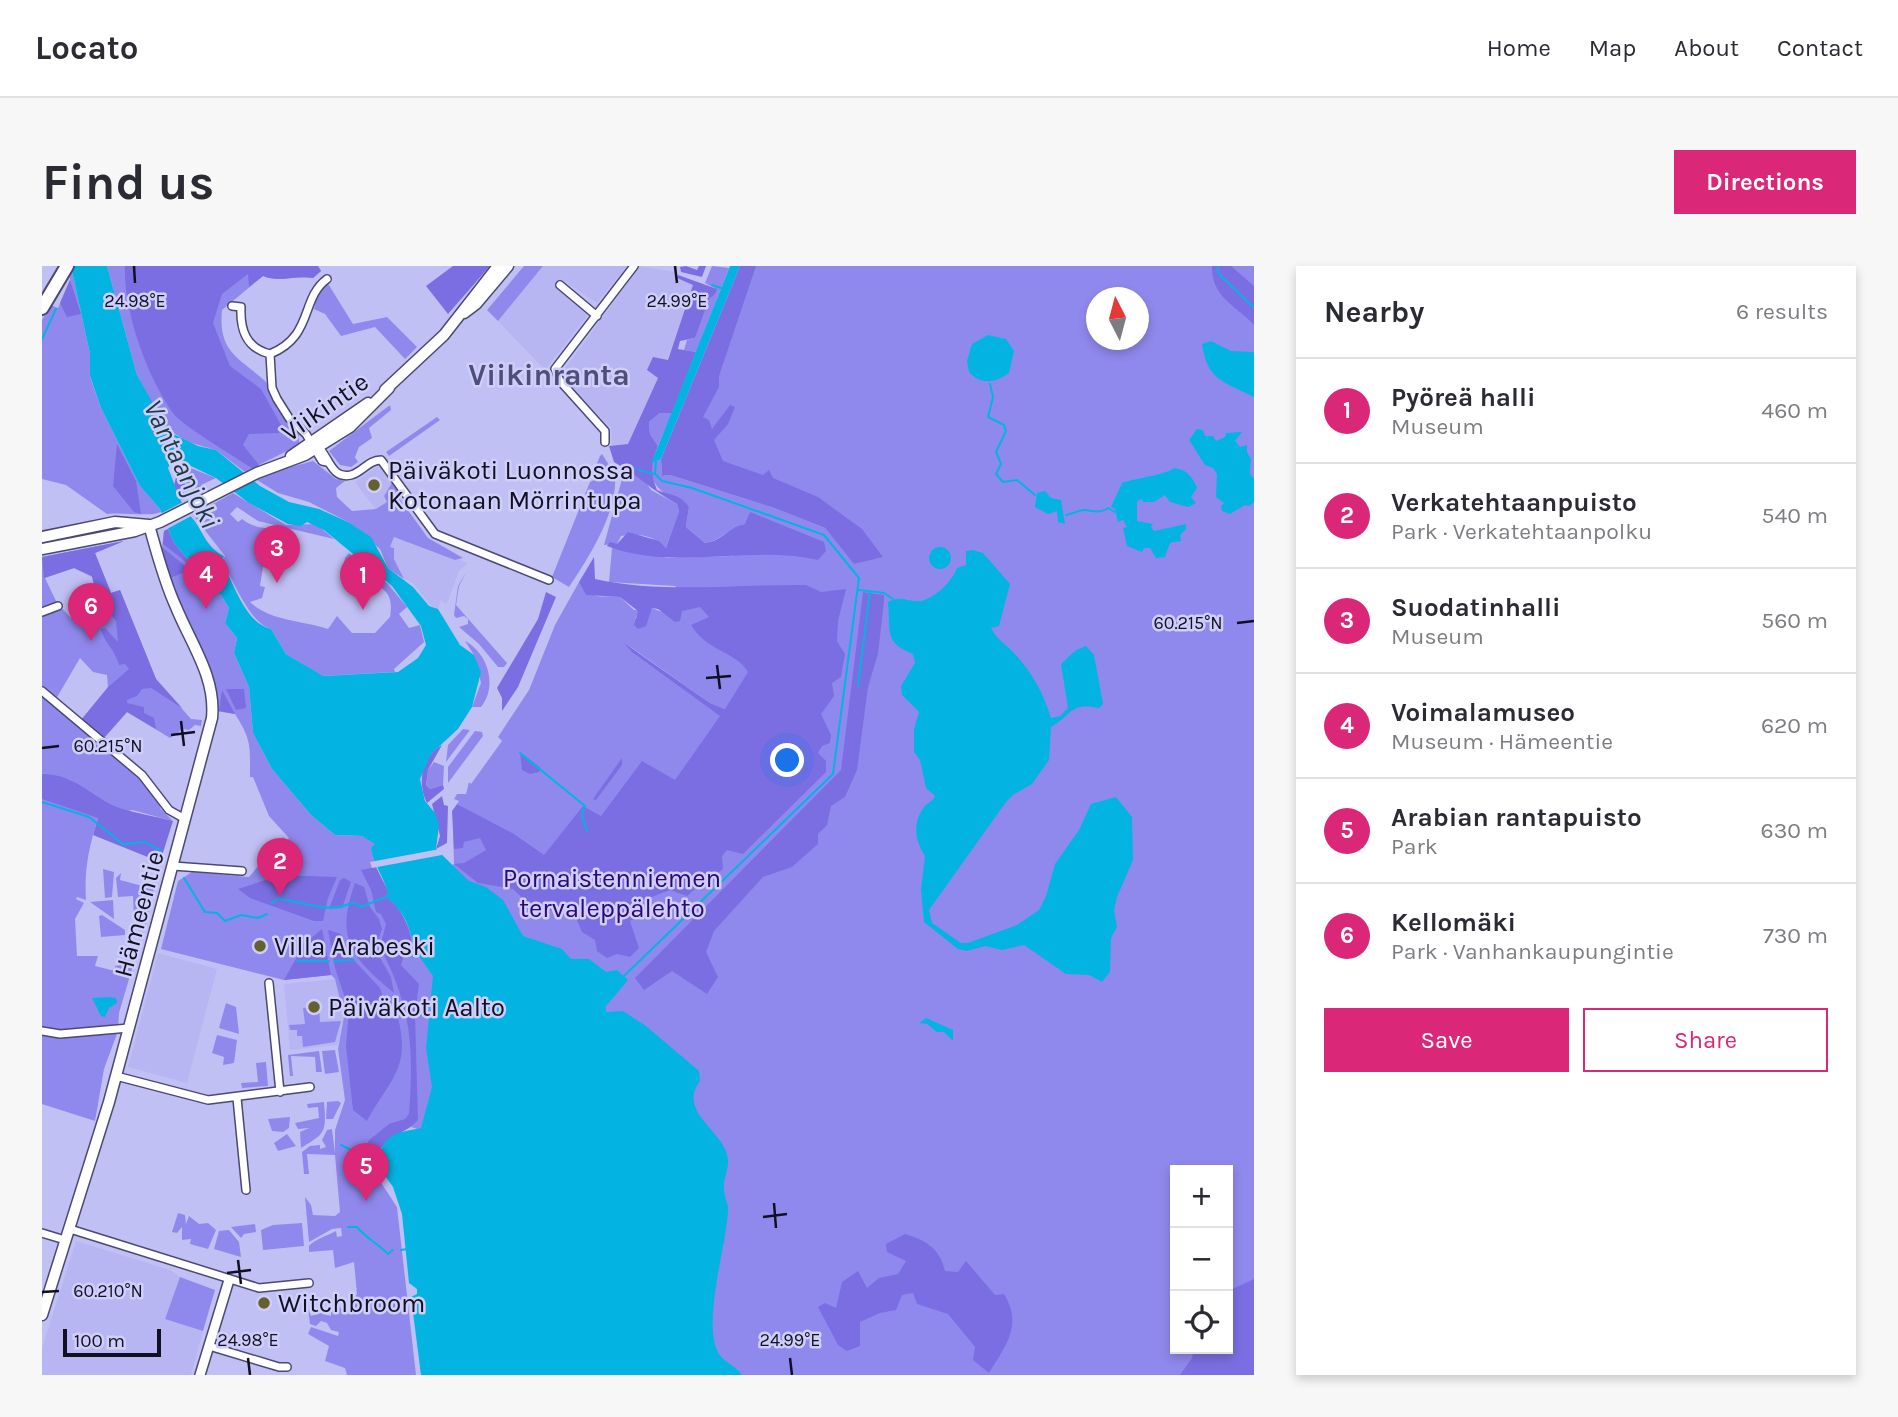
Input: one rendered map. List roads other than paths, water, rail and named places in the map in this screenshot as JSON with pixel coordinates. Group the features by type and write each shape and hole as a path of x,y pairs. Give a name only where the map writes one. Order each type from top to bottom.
{"highway":[{"path":"42,291 63,269"},
{"path":"42,308 63,269"}],"main road":[{"name":"Viikintie","path":"42,549 163,520 315,447 389,388 424,356 458,318 498,266"},
{"name":"Viikintie","path":"458,318 476,304 508,266"},
{"path":"42,537 116,523 149,525"},
{"name":"Hämeentie","path":"42,1315 130,1028 210,725 212,698 206,673 165,579 149,525"}],"street":[{"path":"606,442 605,430 555,372 556,366 634,266"},
{"path":"270,354 296,336 303,326 318,285 327,279"},
{"path":"560,285 597,316"},
{"path":"232,306 242,307 241,324 245,338 257,350 270,354"},
{"path":"270,354 272,388 277,399 315,447 322,461 345,475 354,474 373,461 381,460 435,534 549,580"},
{"path":"42,612 58,606"},
{"path":"42,691 142,775 169,810 185,819"},
{"path":"173,866 242,871"},
{"path":"269,983 279,1092"},
{"path":"42,1031 60,1034 130,1028"},
{"path":"116,1076 208,1100 310,1087"},
{"path":"237,1098 246,1190"},
{"path":"69,1229 259,1288 309,1283"},
{"path":"42,1233 65,1240"},
{"path":"200,1375 229,1280"},
{"path":"209,1346 287,1367"}],"waterway":[{"path":"1217,266 1219,274 1254,308"},
{"path":"712,285 721,288"},
{"path":"42,339 56,309"},
{"path":"990,384 993,397 988,417 1004,425 1006,431 996,452 1001,464 996,474 1003,482 1017,480 1035,495"},
{"path":"624,976 833,774 859,578 824,535 692,488 662,481 655,474 656,462"},
{"path":"627,466 635,469"},
{"path":"639,470 654,474"},
{"path":"1066,515 1082,510 1100,512 1108,508 1115,512"},
{"path":"859,590 884,593 893,599"},
{"path":"858,686 870,591"},
{"path":"520,753 585,806 582,816 587,831"},
{"path":"42,802 89,817 123,844 145,842 161,851"},
{"path":"184,878 205,912 217,913 225,921 241,915 258,918 267,914"},
{"path":"272,903 277,899 335,907 354,902 361,907 386,897"},
{"path":"334,961 354,960"},
{"path":"297,961 329,961"},
{"path":"341,1145 351,1150 354,1168 361,1172"},
{"path":"369,1169 377,1167"},
{"path":"348,1227 357,1227 388,1254 393,1250"},
{"path":"401,1250 407,1249"}],"place":[{"name":"Päiväkoti Luonnossa Kotonaan Mörrintupa","path":"374,485"},
{"name":"Suodatinhalli","path":"277,583"},
{"name":"Voimalamuseo","path":"206,609"},
{"name":"Pyöreä halli","path":"363,610"},
{"name":"Kellomäki","path":"91,641"},
{"name":"Verkatehtaanpuisto","path":"280,896"},
{"name":"Villa Arabeski","path":"260,946"},
{"name":"Päiväkoti Aalto","path":"314,1007"},
{"name":"Arabian rantapuisto","path":"366,1201"},
{"name":"Witchbroom","path":"264,1303"}],"district":[{"name":"Viikinranta","path":"549,375"}],"water label":[{"name":"Vantaanjoki","path":"182,464"}],"park label":[{"name":"Pornaistenniemen tervaleppälehto","path":"612,893"}]}
